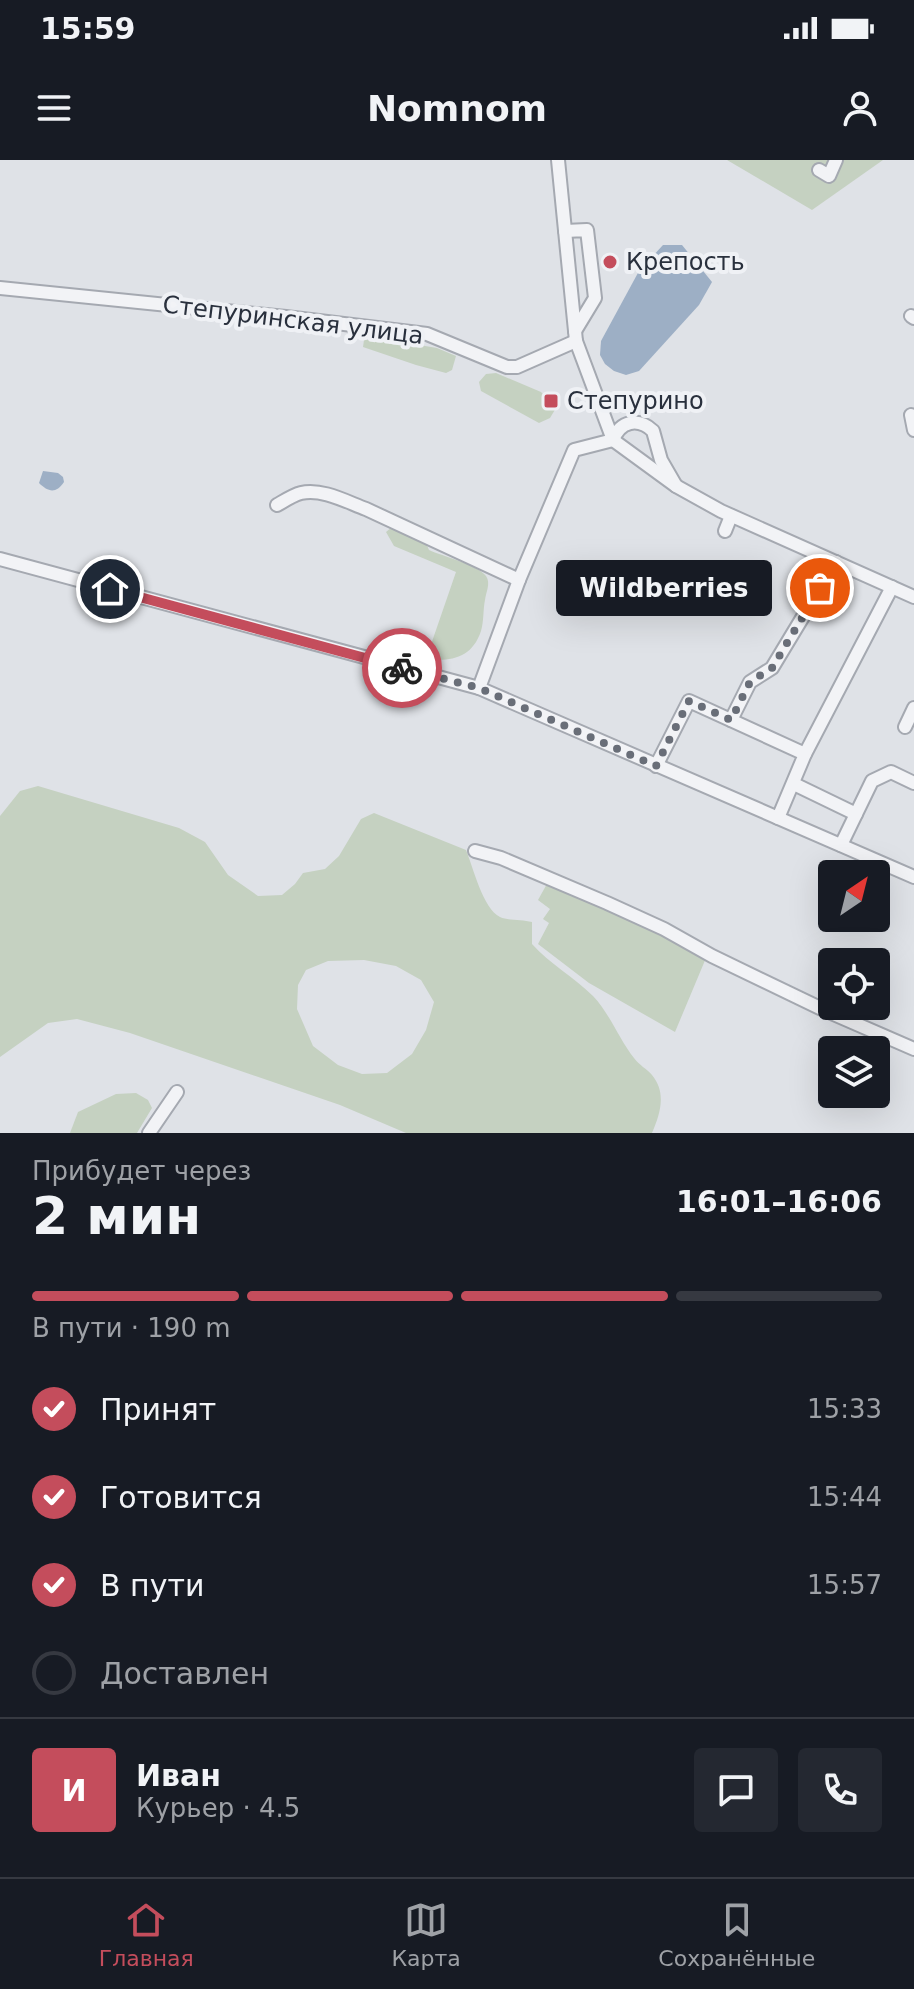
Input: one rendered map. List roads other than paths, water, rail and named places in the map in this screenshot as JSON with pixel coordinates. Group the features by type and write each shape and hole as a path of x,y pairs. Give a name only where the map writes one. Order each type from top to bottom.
{"street":[{"path":"558,160 575,336 613,440 676,486 731,516 914,597"},
{"path":"819,170 829,176 836,160"},
{"path":"565,231 587,230 595,298 575,336"},
{"name":"Степуринская улица","path":"0,288 427,334 507,367 517,367 575,336"},
{"path":"913,413 914,430"},
{"path":"613,440 627,424 641,422 648,426 653,431 661,460 676,486"},
{"path":"479,688 519,580 574,450 613,440"},
{"path":"277,505 302,493 321,493 366,509 519,580"},
{"path":"725,531 731,516"},
{"path":"0,559 479,688 914,877"},
{"path":"731,720 750,682 772,668 836,562"},
{"path":"778,818 805,754 892,587"},
{"path":"656,766 689,701 805,754"},
{"path":"905,727 914,708"},
{"path":"841,845 872,781 891,772 914,783"},
{"path":"794,784 856,814"},
{"path":"475,851 501,858 607,903 822,1009 914,1049"},
{"path":"149,1133 177,1092"}],"water":[{"path":"663,245 682,245 712,282 699,305 639,371 626,375 614,371 600,355 601,341 639,271"},
{"path":"43,471 58,473 64,482 55,490 46,488 39,483"}],"place":[{"name":"Крепость","path":"610,262"},
{"name":"Степурино","path":"551,401"},
{"name":"Wildberries","path":"820,588"}]}
